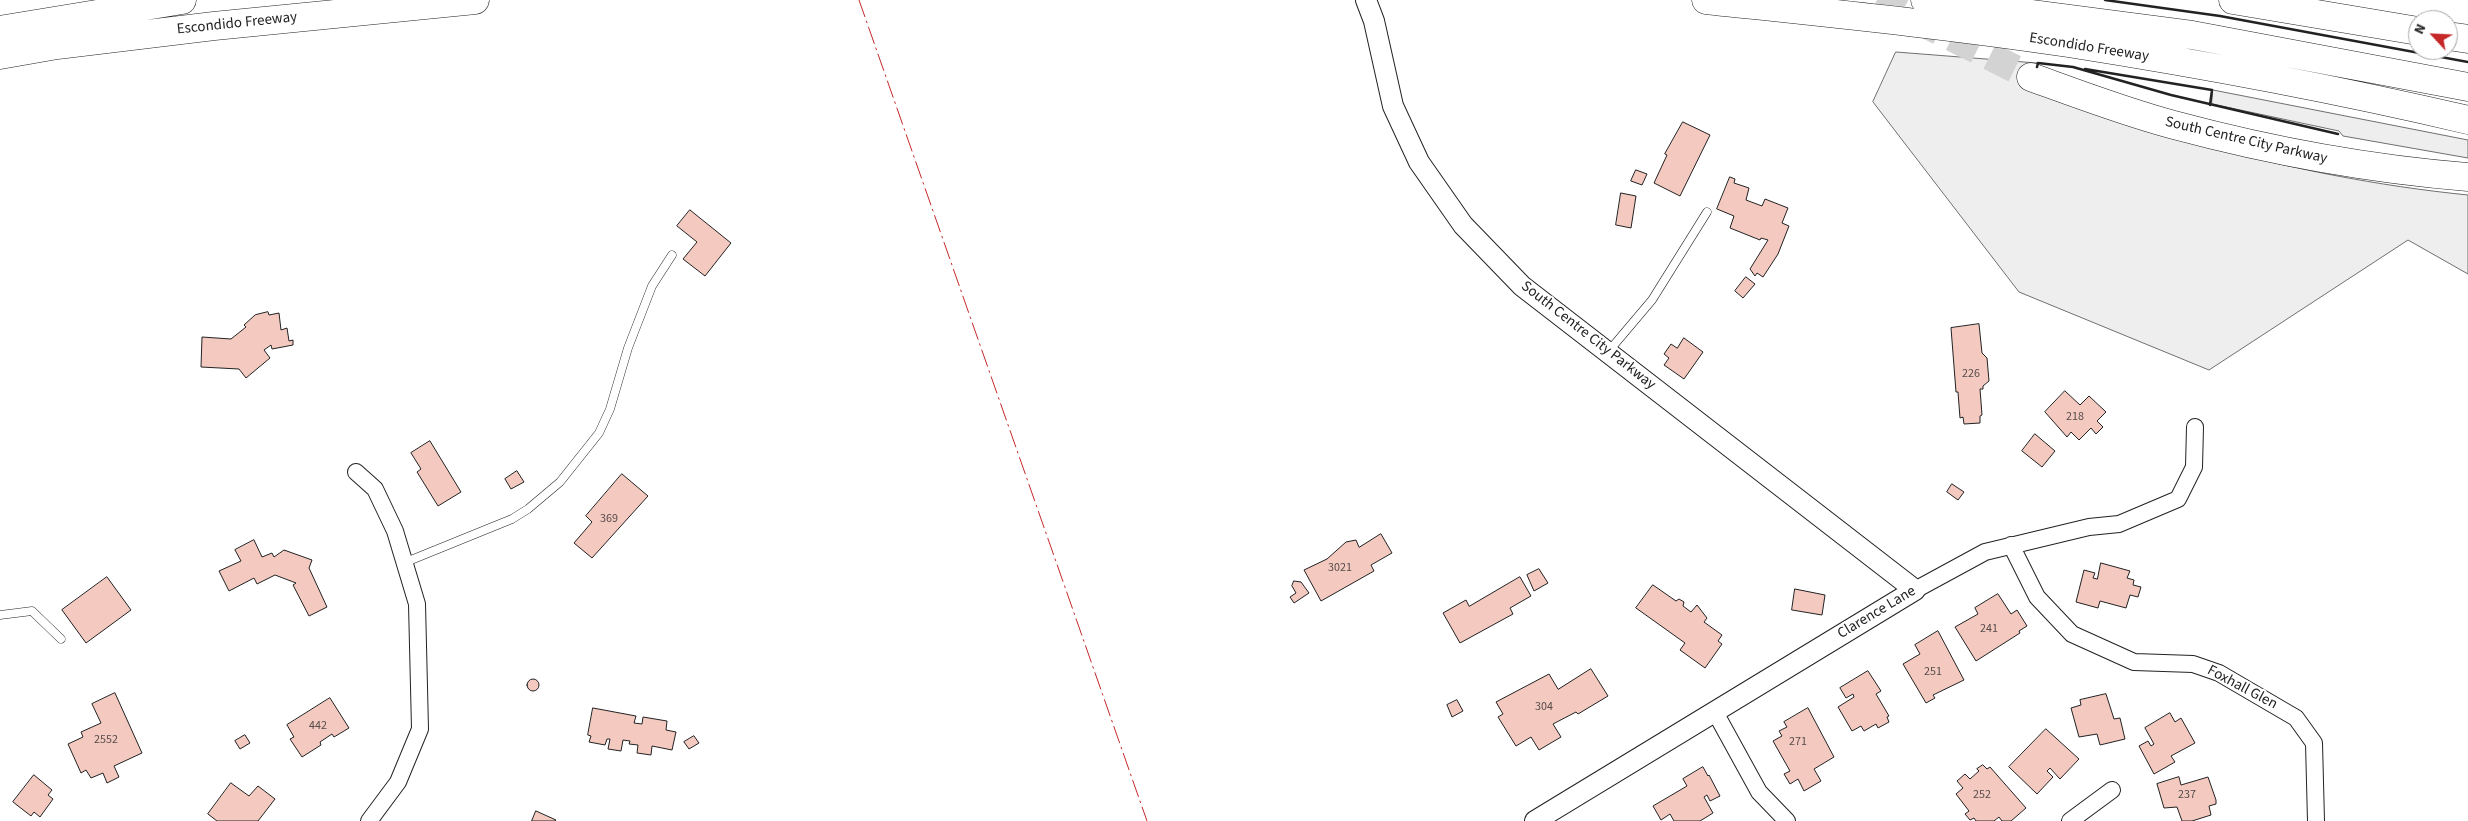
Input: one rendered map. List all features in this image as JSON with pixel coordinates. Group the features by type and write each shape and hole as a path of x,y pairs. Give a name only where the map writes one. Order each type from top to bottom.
{"highway":[{"path":"0,30 182,0"},
{"name":"Escondido Freeway","path":"0,55 57,45 214,26 475,0"},
{"name":"Escondido Freeway","path":"1706,0 2067,43 2225,69 2405,105 2468,120"},
{"path":"1925,0 2192,36 2468,87"},
{"path":"2232,0 2408,29"},
{"name":"South Centre City Parkway","path":"2030,76 2164,122 2271,149 2372,167 2468,177"}],"street":[{"name":"South Centre City Parkway","path":"1366,0 1374,21 1393,106 1418,162 1463,225 1522,286 1915,590"},
{"name":"Clarence Lane","path":"1535,821 1915,590 1985,552 2089,527 2118,524 2178,499 2194,467 2195,427"},
{"path":"356,472 375,489 395,531 406,562 417,604 420,729 398,782 369,821"},
{"name":"Foxhall Glen","path":"2011,545 2037,597 2072,634 2134,662 2193,664 2220,673 2296,718 2314,743 2316,821"},
{"path":"1715,712 1759,792 1787,821"},
{"path":"2070,821 2112,790"}],"lane":[{"path":"1608,352 1652,300 1707,212"},
{"path":"406,562 512,520 560,482 599,433 610,409 628,348 652,286 672,255"},
{"path":"0,615 32,612 61,639"}],"shaded area":[{"path":"1896,52 2037,63 2028,86 2178,138 2266,161 2333,175 2400,187 2468,195 2468,274 2408,240 2209,370 2019,292 1873,102"},
{"path":"2213,90 2468,140 2468,158 2343,136 2339,131 2212,104"}],"building":[{"path":"1683,122 1710,135 1680,196 1654,183 1667,155 1665,154"},
{"path":"1636,170 1647,174 1642,185 1631,181"},
{"path":"1730,177 1735,179 1734,183 1749,188 1746,200 1762,206 1765,199 1788,208 1782,223 1789,226 1778,254 1763,277 1757,273 1755,276 1750,269 1768,240 1761,238 1760,240 1730,228 1734,216 1717,209"},
{"path":"1621,193 1636,196 1631,228 1616,225"},
{"path":"690,210 731,243 705,276 683,259 697,242 677,226"},
{"path":"1746,277 1755,284 1743,298 1735,291"},
{"path":"268,312 269,315 279,313 281,330 287,328 289,341 293,340 293,345 272,349 271,345 264,350 270,358 246,378 239,369 201,367 202,337 231,339 246,327 244,325 255,315"},
{"path":"1979,324 1982,353 1987,358 1989,381 1983,386 1983,389 1980,389 1982,415 1980,416 1980,423 1964,424 1963,417 1960,418 1958,392 1956,392 1951,328"},
{"path":"1684,338 1703,352 1684,379 1664,365 1669,358 1664,354 1671,344 1677,348"},
{"path":"2065,391 2080,405 2089,396 2106,412 2097,421 2103,427 2096,434 2091,428 2079,440 2071,432 2067,437 2045,412"},
{"path":"2035,434 2055,451 2042,467 2022,451"},
{"path":"430,441 461,492 438,506 417,472 421,469 411,453"},
{"path":"517,471 524,482 511,489 505,479"},
{"path":"622,474 648,496 592,558 574,543 592,522 586,516"},
{"path":"1952,484 1964,492 1958,500 1947,492"},
{"path":"1381,534 1392,553 1371,565 1374,571 1321,601 1304,570 1327,559 1346,542 1356,540 1359,547"},
{"path":"254,540 262,557 272,553 274,557 284,550 312,560 309,568 327,607 309,616 293,585 296,583 275,575 257,584 254,578 229,591 219,571 241,561 235,550"},
{"path":"2101,563 2130,571 2127,578 2134,580 2133,585 2141,587 2138,597 2130,595 2126,608 2100,601 2098,608 2076,602 2084,570 2095,573 2093,578 2097,579"},
{"path":"1539,569 1548,583 1534,591 1527,575"},
{"path":"107,577 131,610 86,643 62,610"},
{"path":"1520,577 1531,596 1510,608 1513,614 1460,643 1443,613 1466,600 1469,606"},
{"path":"1294,581 1301,582 1309,593 1294,603 1290,597 1296,593 1292,586"},
{"path":"1653,585 1676,601 1679,599 1684,602 1683,606 1691,612 1697,605 1707,618 1704,622 1722,635 1718,641 1722,644 1705,668 1680,650 1685,643 1636,608"},
{"path":"1795,589 1825,595 1822,615 1792,610"},
{"path":"1998,594 2011,614 2017,610 2027,626 2019,631 2020,633 1976,661 1955,627 1978,614 1975,608"},
{"path":"1938,631 1964,680 1933,695 1935,698 1926,703 1903,664 1920,654 1915,645"},
{"path":"1591,669 1608,696 1578,714 1576,712 1553,724 1561,737 1539,750 1531,737 1516,746 1498,717 1503,714 1496,702 1549,674 1558,689"},
{"path":"1868,671 1881,691 1876,694 1889,716 1887,717 1889,722 1878,728 1876,724 1864,731 1861,726 1852,731 1838,707 1854,697 1853,694 1846,698 1840,688"},
{"path":"531,679 535,679 539,685 535,691 531,691 527,687 527,683"},
{"path":"115,693 142,753 114,766 119,777 107,783 103,773 91,778 86,770 81,773 68,744 83,737 81,732 101,723 92,704"},
{"path":"2106,694 2114,719 2120,718 2125,739 2100,745 2097,734 2079,737 2071,708 2081,705 2080,700"},
{"path":"330,698 349,728 334,737 332,734 320,742 321,745 302,757 290,739 294,737 287,725"},
{"path":"1457,700 1463,711 1452,717 1447,705"},
{"path":"593,708 636,716 634,723 642,724 643,717 667,721 666,730 676,732 672,750 652,746 651,755 637,753 638,745 629,744 630,741 623,740 621,751 608,749 610,739 607,739 605,745 589,742 591,736 588,735"},
{"path":"1808,708 1834,757 1814,769 1821,781 1804,791 1798,779 1790,784 1784,774 1790,771 1773,741 1782,736 1779,731 1787,727 1784,722"},
{"path":"2170,713 2175,722 2181,718 2195,743 2171,756 2175,762 2154,774 2139,746 2148,741 2151,746 2154,744 2145,728"},
{"path":"2046,729 2079,759 2060,779 2050,768 2047,771 2053,777 2037,794 2009,767"},
{"path":"245,735 250,743 240,749 235,741"},
{"path":"694,736 699,743 689,749 684,742"},
{"path":"1983,765 1987,769 1990,767 2026,808 2011,821 2002,821 1999,817 1994,821 1976,821 1974,818 1970,820 1965,814 1969,811 1956,794 1963,788 1957,781 1965,774 1970,779 1979,771 1977,769"},
{"path":"1703,767 1720,796 1710,801 1707,795 1704,797 1713,813 1700,821 1674,821 1670,814 1661,820 1653,806 1687,786 1683,779"},
{"path":"34,775 52,790 48,795 53,799 40,817 34,812 31,816 13,802"},
{"path":"2179,777 2181,785 2208,777 2216,800 2216,804 2209,806 2211,815 2192,821 2182,821 2177,807 2164,808 2157,784"},
{"path":"231,783 249,796 258,786 275,799 258,821 217,821 208,814"},
{"path":"536,811 556,820 532,821"}],"tunnel":[{"path":"1877,0 2031,77"}],"wall":[{"path":"2105,0 2220,16 2468,62"},
{"path":"2037,67 2038,63 2073,67 2171,95 2338,134"},
{"path":"2085,69 2212,90 2210,105"}],"power":[{"path":"859,0 1147,821"}]}
